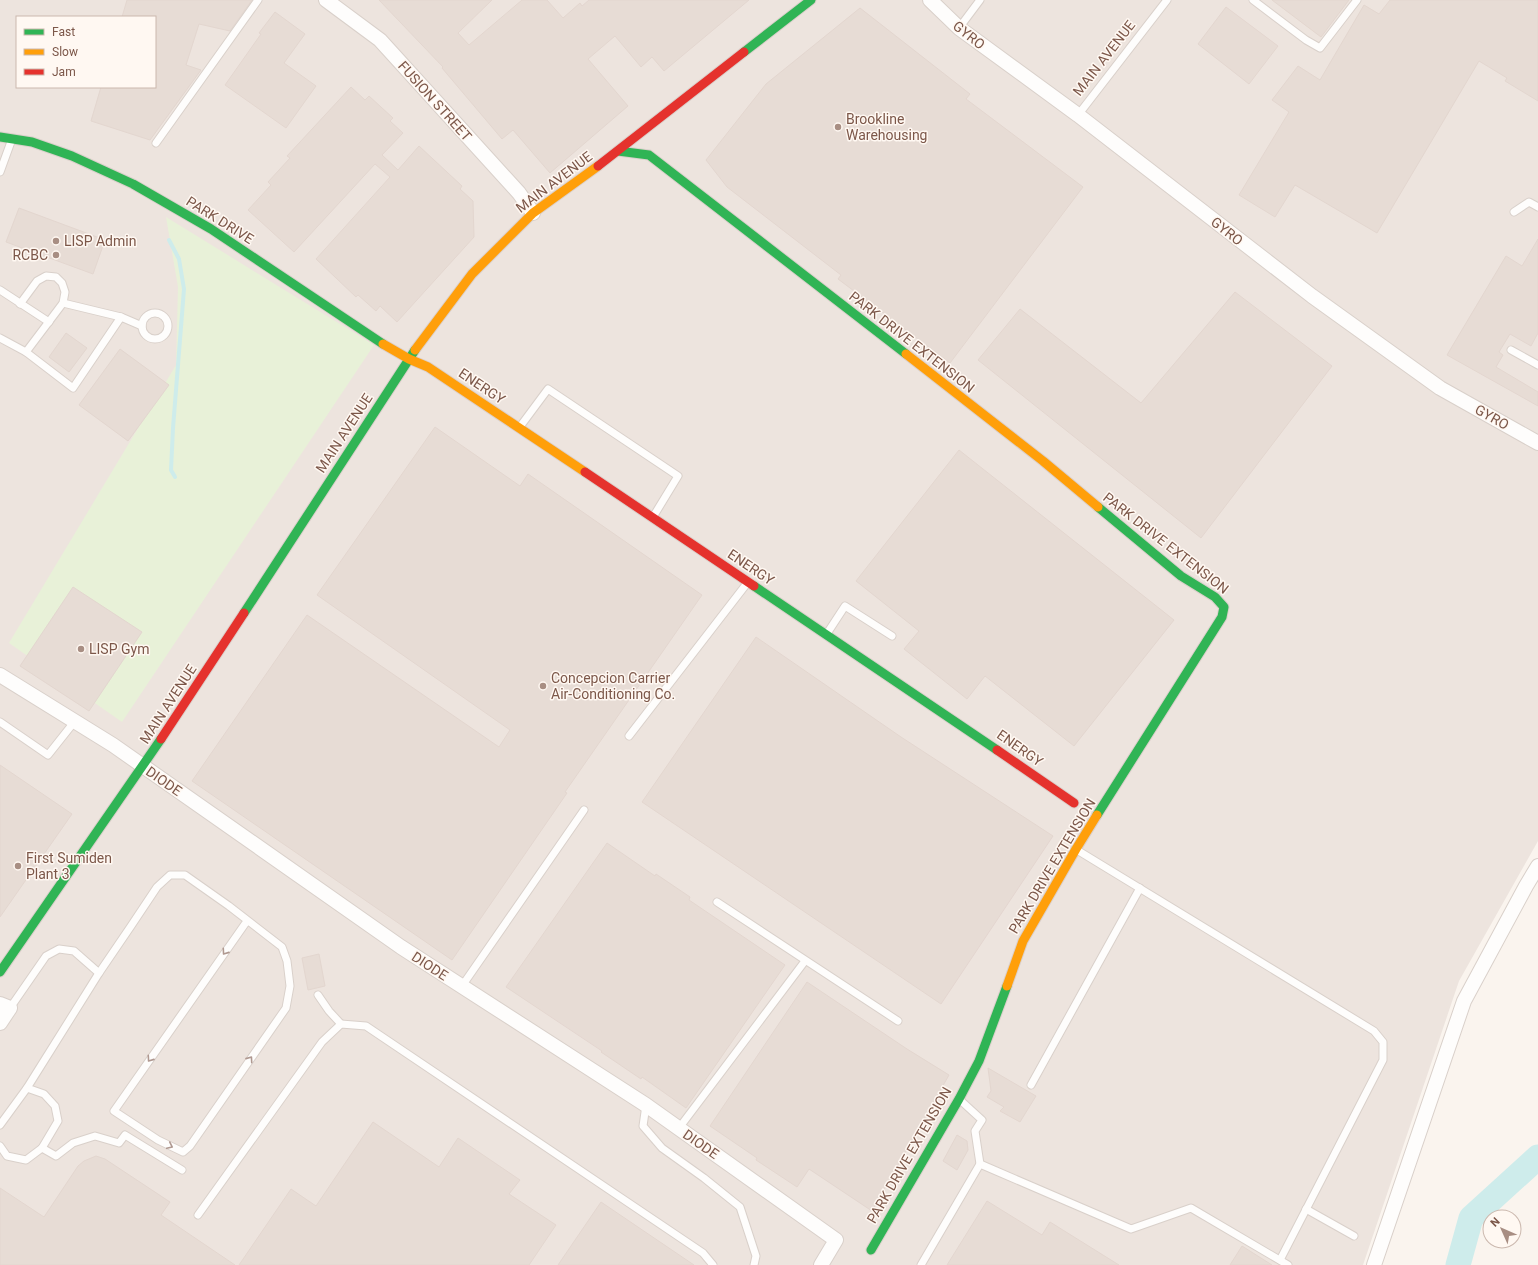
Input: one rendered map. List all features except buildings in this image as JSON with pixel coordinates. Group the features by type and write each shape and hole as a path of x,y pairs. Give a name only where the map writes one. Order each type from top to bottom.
{"street":[{"name":"FUSION STREET","path":"326,0 380,40 519,193 533,213"},
{"name":"MAIN AVENUE","path":"0,972 143,766 409,359 429,330 472,274 533,213 618,151 811,0"},
{"name":"GYRO","path":"930,0 959,28 1078,115 1312,296 1433,383 1538,443"},
{"name":"PARK DRIVE","path":"0,137 32,142 72,156 133,184 211,229 381,343 409,359"},
{"name":"PARK DRIVE EXTENSION","path":"618,151 649,155 1043,461 1181,576 1215,597 1224,606 1222,617 1076,850 1023,941 978,1061 959,1099 871,1250"},
{"name":"ENERGY","path":"409,359 428,367 918,695 1074,803"},
{"name":"DIODE","path":"0,674 114,745 401,947 646,1105 836,1240 821,1265"},
{"path":"1374,1265 1464,1001 1538,866"},
{"path":"0,1023 5,1006"}],"lane":[{"path":"156,143 258,0"},
{"path":"959,28 980,0"},
{"name":"MAIN AVENUE","path":"1078,115 1167,0"},
{"path":"1253,0 1306,40 1320,48 1357,0"},
{"path":"0,172 12,139"},
{"path":"1514,212 1529,202 1538,207"},
{"path":"20,304 37,281 46,276 56,277 62,283 65,292 63,303 26,352"},
{"path":"0,290 49,322"},
{"path":"63,303 121,317 142,326"},
{"path":"0,338 26,352 74,388 121,317"},
{"path":"1511,350 1538,365"},
{"path":"519,428 548,389 672,471 678,476 652,518"},
{"path":"629,736 748,582"},
{"path":"826,634 845,606 892,636"},
{"path":"0,722 48,755 75,721"},
{"path":"462,986 584,810"},
{"path":"1076,850 1374,1031 1383,1042 1383,1060 1280,1260"},
{"path":"0,1125 26,1088 99,973 157,887 170,875 184,875 229,906 282,947 287,961 290,986 286,1008 190,1146 183,1152 158,1140 114,1111 247,921"},
{"path":"1031,1084 1140,888"},
{"path":"716,902 898,1021"},
{"path":"5,1006 46,956 59,949 74,952 99,973"},
{"path":"679,1128 805,961"},
{"path":"318,995 329,1011 341,1024 366,1026 703,1253 713,1265"},
{"path":"198,1215 322,1042 341,1024"},
{"path":"0,1146 7,1156 26,1160 42,1148 58,1120 55,1106 44,1094 26,1088"},
{"path":"921,1265 980,1164 975,1131 982,1120 959,1099"},
{"path":"646,1105 643,1126 662,1148 704,1178 740,1207 756,1256 754,1265"},
{"path":"42,1148 56,1156 73,1143 95,1136 119,1143 125,1135 182,1170"},
{"path":"980,1164 1131,1229 1192,1208 1288,1265"},
{"path":"1306,1209 1354,1236"}],"shaded area":[{"path":"0,0 1538,0 1538,841 1459,981 1363,1265 0,1265"}],"green space":[{"path":"166,217 374,345 122,722 9,643 176,365 178,287"}],"waterway":[{"path":"169,240 179,259 184,289 173,428 171,470 175,477"},
{"path":"1458,1265 1471,1218 1538,1157"}],"traffic: fast":[{"path":"744,52 811,0"},
{"path":"0,137 32,142 72,156 133,184 211,229 383,344"},
{"path":"618,151 649,155 906,354"},
{"path":"244,613 415,350"},
{"path":"1097,815 1222,617 1224,607 1215,597 1181,576 1098,507"},
{"path":"754,586 997,750"},
{"path":"0,972 161,739"},
{"path":"871,1250 959,1099 979,1061 1007,986"}],"traffic: slow":[{"path":"415,350 472,274 533,213 598,166"},
{"path":"383,344 409,359 428,367 585,472"},
{"path":"906,354 1043,461 1098,507"},
{"path":"1007,986 1023,941 1097,815"}],"traffic: jam":[{"path":"598,166 744,52"},
{"path":"585,472 754,586"},
{"path":"161,739 244,613"},
{"path":"997,750 1074,803"}],"place":[{"name":"Brookline Warehousing","path":"838,127"},
{"name":"LISP Admin","path":"56,241"},
{"name":"RCBC","path":"56,255"},
{"name":"LISP Gym","path":"81,649"},
{"name":"Concepcion Carrier Air-Conditioning Co.","path":"543,686"},
{"name":"First Sumiden Plant 3","path":"18,866"}]}
